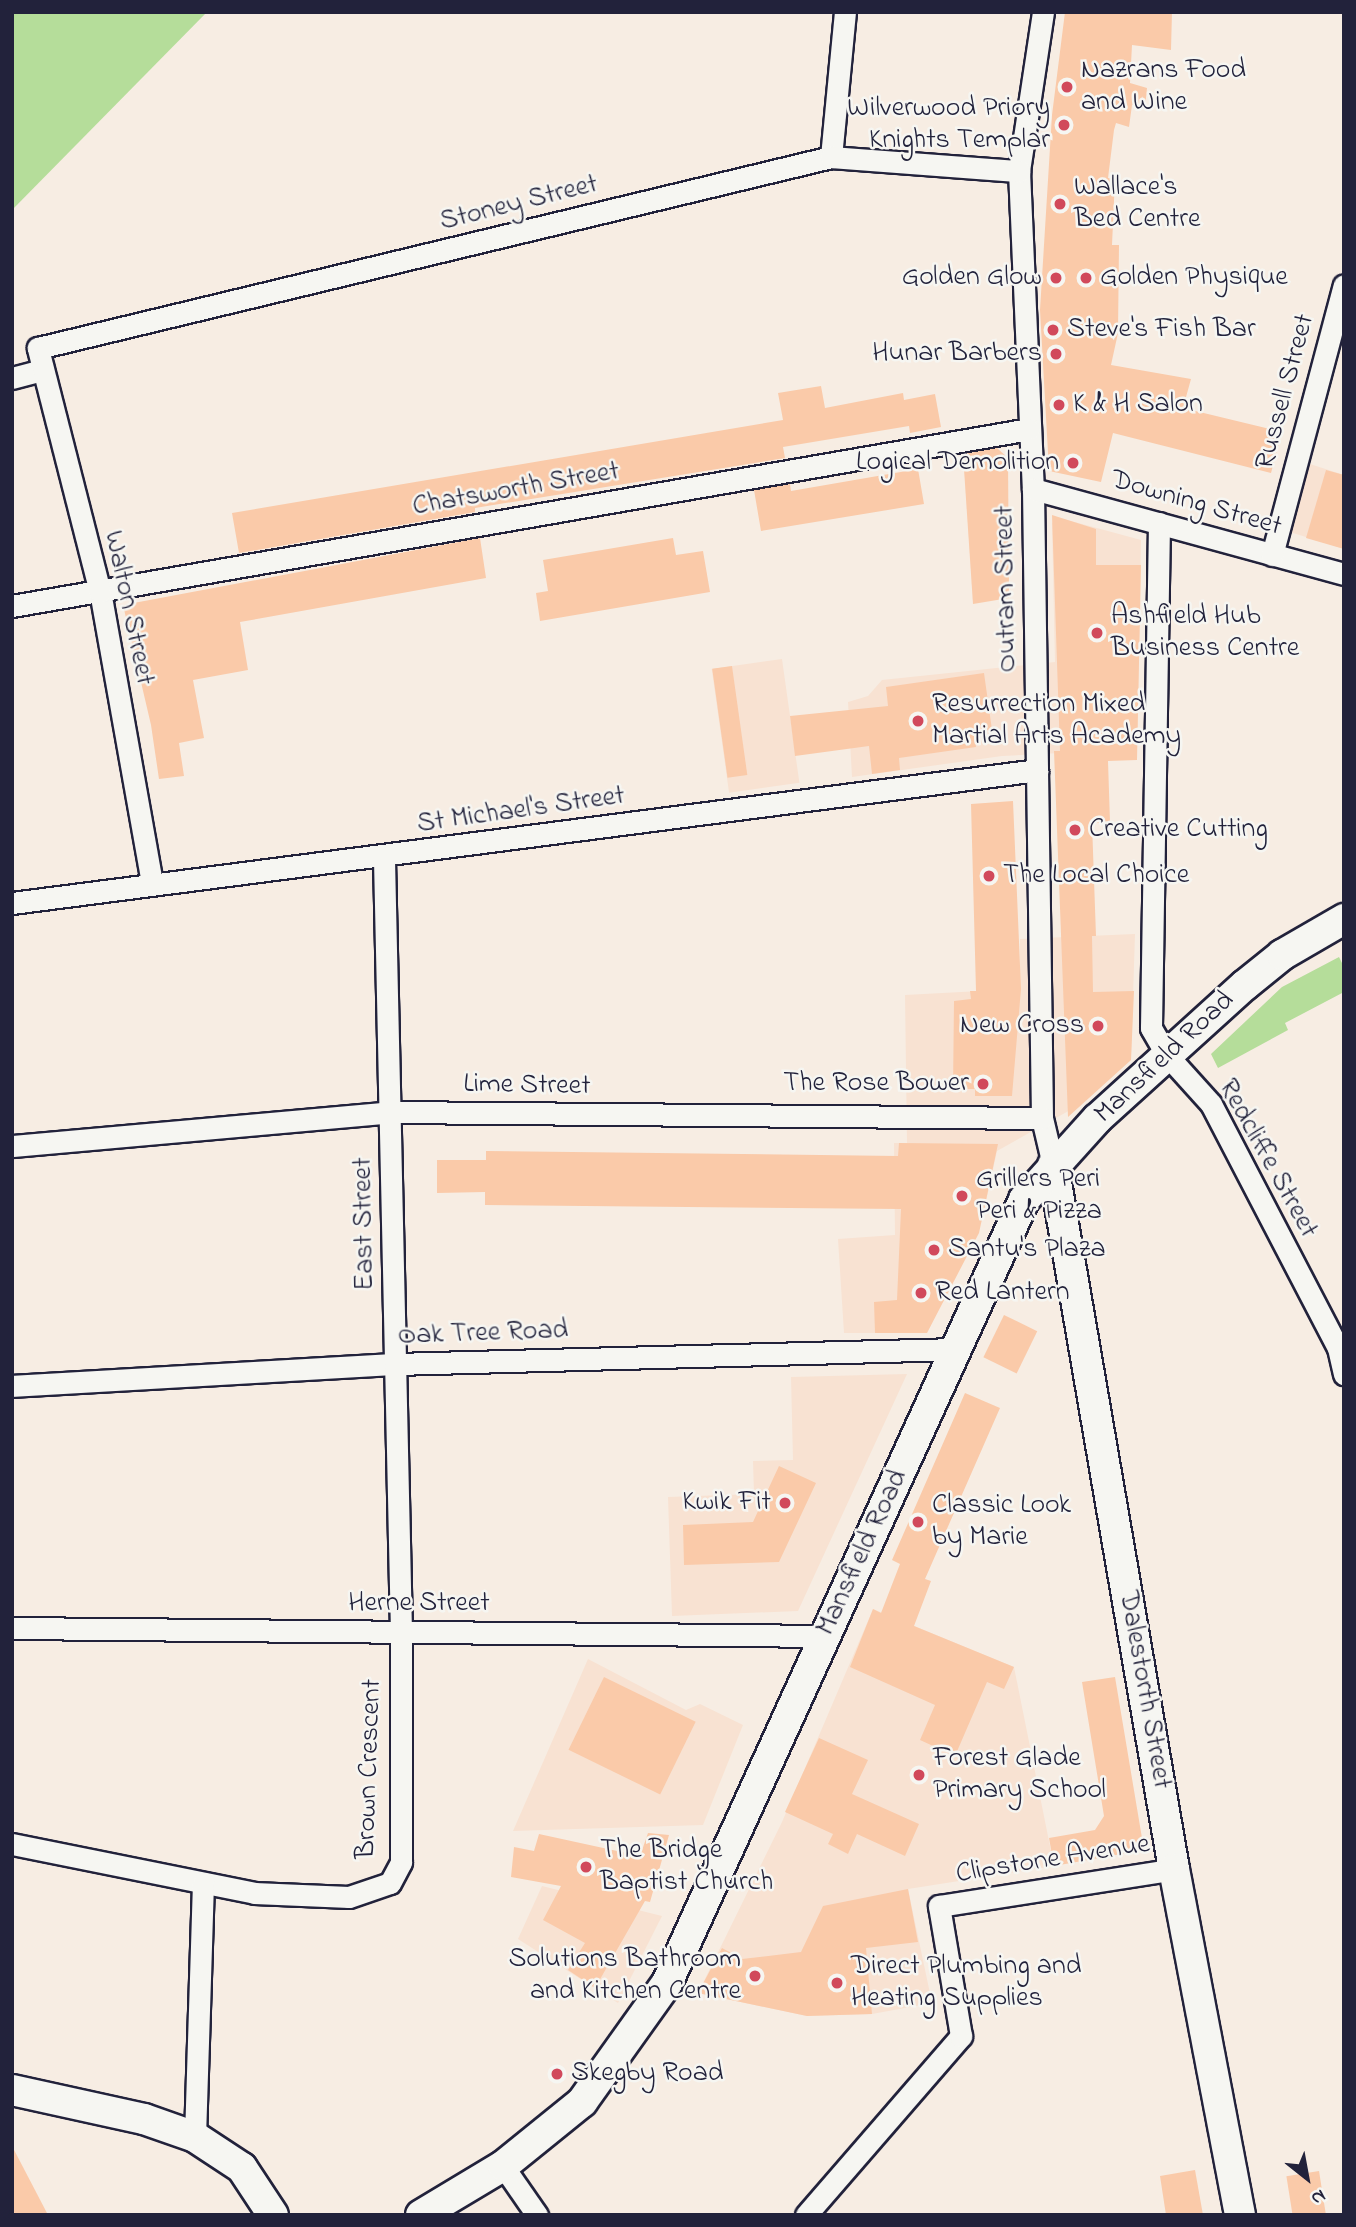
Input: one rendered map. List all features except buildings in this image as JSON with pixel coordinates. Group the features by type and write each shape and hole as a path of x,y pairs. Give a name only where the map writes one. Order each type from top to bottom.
{"main road":[{"name":"Mansfield Road","path":"421,2215 503,2166 582,2102 667,1983 1024,1200 1053,1165 1166,1054 1282,955 1342,923"},
{"name":"Dalestorth Street","path":"1053,1165 1174,1869 1240,2215"},
{"path":"12,2090 144,2119 195,2137 242,2168 273,2215"}],"street":[{"path":"831,157 845,12"},
{"name":"Outram Street","path":"1043,12 1018,172 1033,489 1042,1118 1053,1165"},
{"name":"Stoney Street","path":"38,348 831,157 1018,172"},
{"name":"Russell Street","path":"1272,555 1344,285"},
{"name":"Walton Street","path":"38,348 41,370 100,592 152,883"},
{"path":"12,378 41,370"},
{"name":"Chatsworth Street","path":"12,607 1029,429"},
{"name":"Downing Street","path":"1033,489 1344,574"},
{"name":"Redcliffe Street","path":"1159,523 1151,1028 1166,1054 1211,1104 1338,1348 1344,1374"},
{"name":"St Michael's Street","path":"12,903 152,883 384,858 1037,771"},
{"name":"East Street","path":"384,858 401,1632"},
{"name":"Lime Street","path":"12,1146 391,1112 1042,1118"},
{"name":"Oak Tree Road","path":"12,1386 395,1364 956,1349"},
{"name":"Herne Street","path":"12,1628 825,1636"},
{"name":"Brown Crescent","path":"12,1843 254,1893 349,1897 390,1882 401,1862 401,1632"},
{"name":"Clipstone Avenue","path":"806,2215 961,2036 939,1906 1174,1869"},
{"path":"195,2137 203,1883"},
{"path":"503,2166 537,2215"}],"shaded area":[{"path":"1310,464 1344,475 1344,549 1290,532"},
{"path":"1060,518 1141,540 1137,749 1002,756 852,777 848,702 868,696 882,680 1055,662 1052,523"},
{"path":"782,659 799,783 729,793 712,669"},
{"path":"1135,934 1131,1060 1081,1104 997,1151 982,1220 927,1333 844,1333 838,1239 895,1235 894,1143 907,1143 905,995 1020,989 1020,939"},
{"path":"907,1374 798,1611 672,1616 668,1497 754,1494 753,1461 793,1460 791,1377"},
{"name":"Forest Glade Primary School","path":"873,1609 1014,1667 1054,1866 908,1889 932,2003 872,2014 807,2016 698,1993 782,1822"},
{"path":"588,1659 686,1710 700,1704 743,1725 703,1825 513,1831"},
{"path":"542,1886 662,1916 618,2003 518,1939"}],"green space":[{"path":"12,12 207,12 12,210"},
{"path":"1339,957 1344,967 1344,992 1285,1023 1288,1030 1218,1068 1211,1054 1282,987"}],"place":[{"name":"Nazrans Food and Wine","path":"1067,87"},
{"name":"Wilverwood Priory Knights Templar","path":"1064,125"},
{"name":"Wallace's Bed Centre","path":"1060,204"},
{"name":"Golden Glow","path":"1056,278"},
{"name":"Golden Physique","path":"1086,278"},
{"name":"Steve's Fish Bar","path":"1053,330"},
{"name":"Hunar Barbers","path":"1056,354"},
{"name":"K & H Salon","path":"1059,405"},
{"name":"Logical Demolition","path":"1073,463"},
{"name":"Ashfield Hub Business Centre","path":"1097,633"},
{"name":"Resurrection Mixed Martial Arts Academy","path":"918,721"},
{"name":"Creative Cutting","path":"1075,830"},
{"name":"The Local Choice","path":"989,876"},
{"name":"New Cross","path":"1098,1026"},
{"name":"The Rose Bower","path":"983,1084"},
{"name":"Grillers Peri Peri & Pizza","path":"962,1196"},
{"name":"Santu's Plaza","path":"934,1250"},
{"name":"Red Lantern","path":"921,1293"},
{"name":"Kwik Fit","path":"785,1503"},
{"name":"Classic Look by Marie","path":"918,1522"},
{"name":"Forest Glade Primary School","path":"919,1775"},
{"name":"The Bridge Baptist Church","path":"586,1867"},
{"name":"Solutions Bathroom and Kitchen Centre","path":"755,1976"},
{"name":"Direct Plumbing and Heating Supplies","path":"837,1983"},
{"name":"Skegby Road","path":"557,2074"}]}
